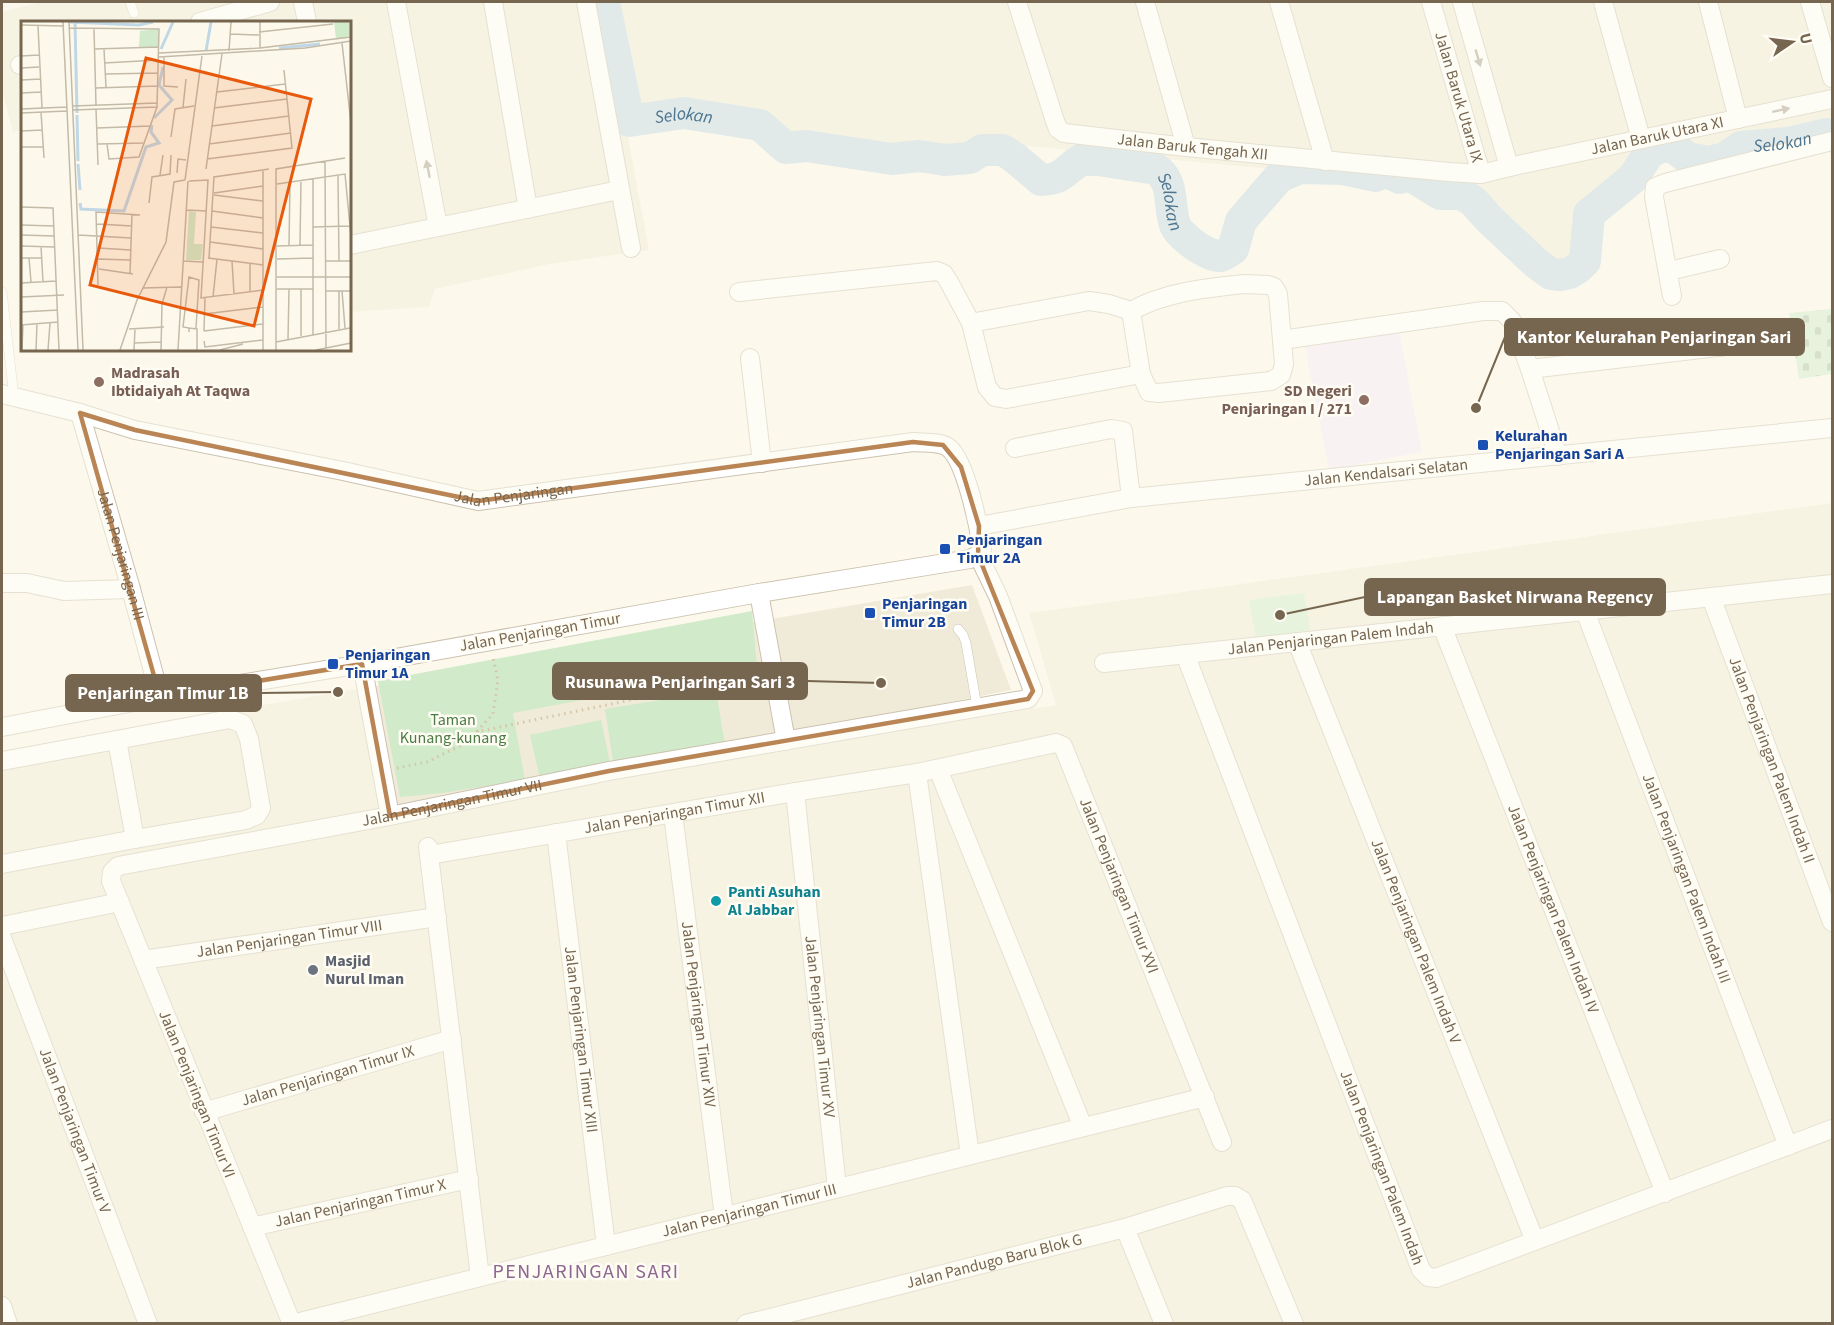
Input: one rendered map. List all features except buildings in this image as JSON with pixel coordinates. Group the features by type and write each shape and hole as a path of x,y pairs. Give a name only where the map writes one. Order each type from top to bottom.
{"street":[{"path":"220,20 270,2"},
{"path":"303,2 307,21"},
{"path":"396,2 438,227"},
{"path":"493,2 528,209"},
{"path":"586,2 631,248"},
{"name":"Jalan Baruk Tengah XII","path":"1017,2 1058,129 1064,133 1325,161 1461,172"},
{"path":"1145,2 1186,147"},
{"path":"1279,2 1325,161"},
{"name":"Jalan Baruk Utara IX","path":"1431,2 1481,174 1461,172"},
{"name":"Jalan Baruk Utara IX","path":"1462,2 1509,167"},
{"path":"1603,2 1641,139"},
{"path":"1708,2 1738,119"},
{"path":"1810,2 1833,78"},
{"name":"Jalan Baruk Utara XI","path":"1481,174 1833,99"},
{"path":"1672,296 1654,197 1655,187 1833,141"},
{"path":"351,245 619,190"},
{"path":"1669,271 1720,259"},
{"path":"739,292 938,271 944,274 950,282 971,323 987,387 995,397 1006,399 1141,374"},
{"path":"971,323 1089,302 1109,304 1131,311 1144,304 1199,289 1244,284 1274,286 1278,294 1284,364 1281,375 1271,381 1159,393 1149,392 1141,374 1131,311"},
{"path":"1282,340 1483,311 1502,311 1512,321 1530,369 1557,456"},
{"path":"1530,369 1752,343"},
{"path":"750,358 762,463"},
{"name":"Jalan Penjaringan","path":"8,395 80,412 135,430 342,471 478,501 913,442 943,445 948,447 961,467 979,526"},
{"name":"Jalan Penjaringan III","path":"80,412 160,697"},
{"name":"Jalan Kendalsari Selatan","path":"979,526 1131,498 1833,428"},
{"path":"1014,448 1111,429 1123,431 1131,498"},
{"path":"978,555 982,549 979,526"},
{"name":"Jalan Penjaringan Timur","path":"2,727 160,697 969,559 978,555"},
{"name":"Jalan Penjaringan Timur VII","path":"118,866 390,816 609,771 1028,699 1033,691 999,596 978,555"},
{"path":"2,584 27,583 64,591 131,589"},
{"name":"Jalan Penjaringan Palem Indah","path":"1104,663 1833,584"},
{"path":"759,593 786,741"},
{"name":"Jalan Penjaringan Palem Indah II","path":"1711,597 1833,922"},
{"name":"Jalan Penjaringan Palem Indah III","path":"1585,611 1788,1146"},
{"name":"Jalan Penjaringan Palem Indah IV","path":"1442,626 1665,1193"},
{"name":"Jalan Penjaringan Palem Indah V","path":"1297,642 1534,1241"},
{"name":"Jalan Penjaringan Palem Indah","path":"1185,654 1421,1270 1428,1277 1436,1278 1833,1130"},
{"path":"362,664 390,816"},
{"path":"2,760 230,719 243,724 249,739 261,808 257,815 246,820 2,864"},
{"path":"117,740 135,839"},
{"name":"Jalan Penjaringan Timur XVI","path":"917,773 1049,744 1056,743 1063,746 1222,1142"},
{"path":"938,769 1083,1127"},
{"path":"917,773 970,1155"},
{"name":"Jalan Penjaringan Timur XII","path":"480,1277 429,851 556,833 917,773"},
{"name":"Jalan Penjaringan Timur XV","path":"795,792 837,1188"},
{"name":"Jalan Penjaringan Timur XIV","path":"673,813 724,1216"},
{"name":"Jalan Penjaringan Timur XIII","path":"556,833 606,1246"},
{"name":"Jalan Penjaringan Timur VI","path":"118,866 112,872 111,880 292,1323"},
{"path":"2,926 120,902"},
{"name":"Jalan Penjaringan Timur VIII","path":"143,960 437,917"},
{"name":"Jalan Penjaringan Timur V","path":"2,938 148,1323"},
{"name":"Jalan Penjaringan Timur IX","path":"204,1112 452,1039"},
{"name":"Jalan Penjaringan Timur III","path":"292,1323 1205,1097"},
{"name":"Jalan Penjaringan Timur X","path":"252,1227 469,1179"},
{"name":"Jalan Pandugo Baru Blok G","path":"746,1323 1125,1228 1227,1196 1235,1196 1242,1200 1294,1323"},
{"path":"1125,1228 1164,1323"},
{"path":"2,1306 8,1323"}],"lane":[{"path":"130,2 134,13"},
{"path":"2,292 8,395"},
{"path":"958,629 966,643 977,707"}],"path":[{"path":"381,772 427,762 466,743 493,714 498,680 490,641"},
{"path":"476,732 773,671"}],"highlighted area":[{"path":"80,413 135,430 478,501 913,442 943,445 961,467 979,526 978,555 1033,691 1028,699 609,771 390,816 362,664 160,697"}],"shaded area":[{"path":"40,2 1832,2 1832,122 1700,151 1672,139 1646,145 1621,179 1586,206 1582,242 1570,259 1545,265 1522,255 1477,210 1364,178 983,142 972,142 966,153 947,154 904,149 872,152 798,142 778,145 762,132 756,118 679,113 625,121 649,250 550,264 435,289 429,307 351,312 351,21 21,21 21,130 13,132 2,91 2,12"},
{"name":"SD Negeri Penjaringan I / 271","path":"1399,330 1422,452 1329,470 1305,347"},
{"path":"121,351 201,351 198,353"},
{"path":"1832,503 1832,1323 2,1324 2,754 204,715 972,585 1011,690 465,798 1056,705 1029,613"}],"green space":[{"path":"1832,309 1832,374 1799,379 1789,313"},
{"path":"1304,593 1310,630 1256,638 1249,600"},
{"name":"Taman Kunang-kunang","path":"752,611 757,667 513,713 525,780 443,793 400,797 378,681"},
{"path":"716,691 725,745 613,762 605,709"},
{"path":"601,720 610,763 540,778 530,735"}],"waterway":[{"name":"Selokan","path":"604,2 629,121 684,113 760,125 786,148 806,146 892,159 919,156 945,160 970,158 982,150 1003,150 1041,180 1059,176 1081,160 1098,160 1156,169 1162,174 1169,187 1173,217 1178,230 1202,250 1220,256 1233,249 1241,221 1279,177 1300,168 1343,169 1376,176 1384,171 1400,178 1408,174 1440,194 1461,194 1473,201 1536,263 1551,274 1570,273 1585,261 1589,214 1633,178 1649,153 1671,146 1688,158 1708,162 1725,158 1741,147 1788,143 1826,134"}],"place":[{"name":"Madrasah Ibtidaiyah At Taqwa","path":"99,382"},
{"name":"SD Negeri Penjaringan I / 271","path":"1364,400"},
{"name":"Kantor Kelurahan Penjaringan Sari","path":"1476,408"},
{"name":"Kelurahan Penjaringan Sari A","path":"1483,445"},
{"name":"Penjaringan Timur 2A","path":"945,549"},
{"name":"Penjaringan Timur 2B","path":"870,613"},
{"name":"Lapangan Basket Nirwana Regency","path":"1280,615"},
{"name":"Penjaringan Timur 1A","path":"333,664"},
{"name":"Rusunawa Penjaringan Sari 3","path":"881,683"},
{"name":"Penjaringan Timur 1B","path":"338,692"},
{"name":"Panti Asuhan Al Jabbar","path":"716,901"},
{"name":"Masjid Nurul Iman","path":"313,970"}],"district":[{"name":"PENJARINGAN SARI","path":"586,1272"}]}
